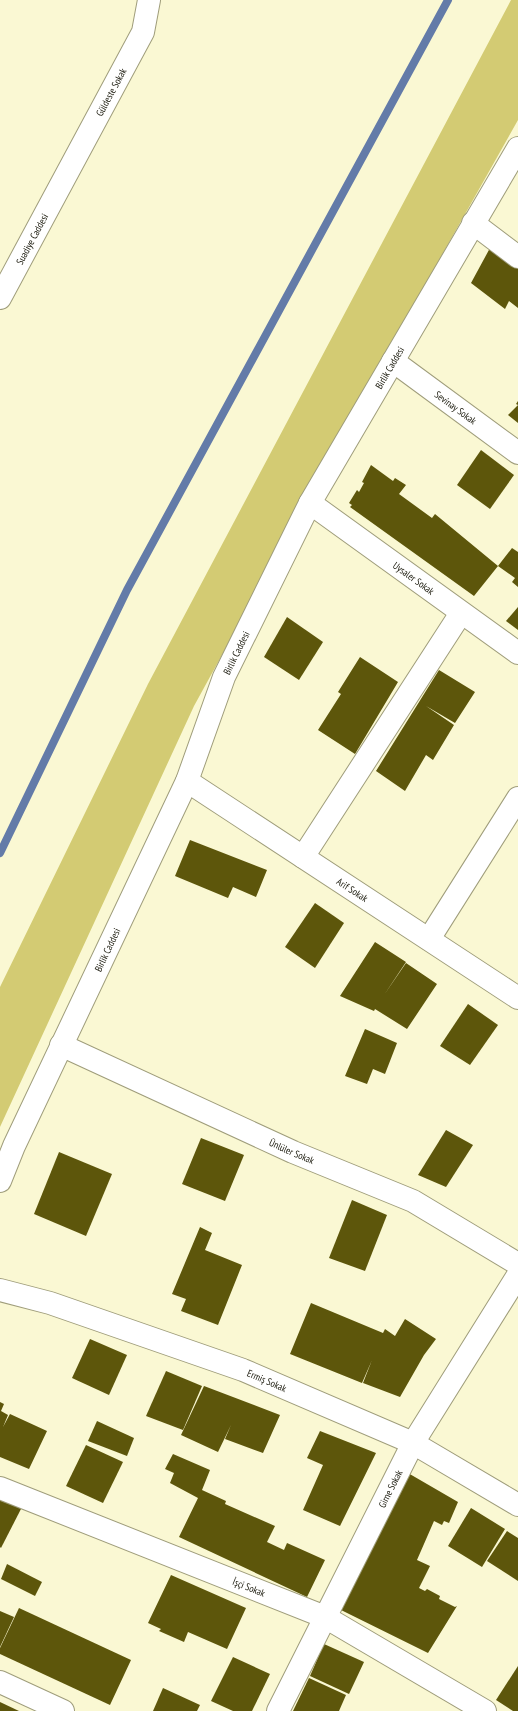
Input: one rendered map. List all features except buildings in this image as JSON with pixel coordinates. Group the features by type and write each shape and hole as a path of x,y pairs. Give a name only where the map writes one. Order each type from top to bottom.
{"street":[{"name":"Güldeste Sokak","path":"64,180 143,32 149,0"},
{"name":"Birlik Caddesi","path":"0,1181 14,1146 61,1044 187,781 224,677 310,503 518,148"},
{"name":"Suadiye Caddesi","path":"0,298 64,180"},
{"path":"473,223 518,257"},
{"name":"Sevinay Sokak","path":"393,361 518,453"},
{"name":"Uysaler Sokak","path":"310,503 460,613 518,653"},
{"path":"303,857 460,613"},
{"name":"Arif Sokak","path":"187,781 518,998"},
{"path":"429,939 518,798"},
{"name":"Ünlüler Sokak","path":"61,1044 293,1152 413,1201 518,1264"},
{"name":"Girne Sokak","path":"278,1711 413,1443 518,1275"},
{"name":"Ermiş Sokak","path":"0,1290 50,1303 243,1370 413,1443 518,1505"},
{"name":"İşçi Sokak","path":"0,1488 325,1617 485,1711"},
{"path":"0,1682 63,1711"}],"shaded area":[{"path":"511,0 518,0 518,120 420,294 194,706 0,1127 0,987 148,684"}],"waterway":[{"path":"0,853 127,590 448,0"}]}
